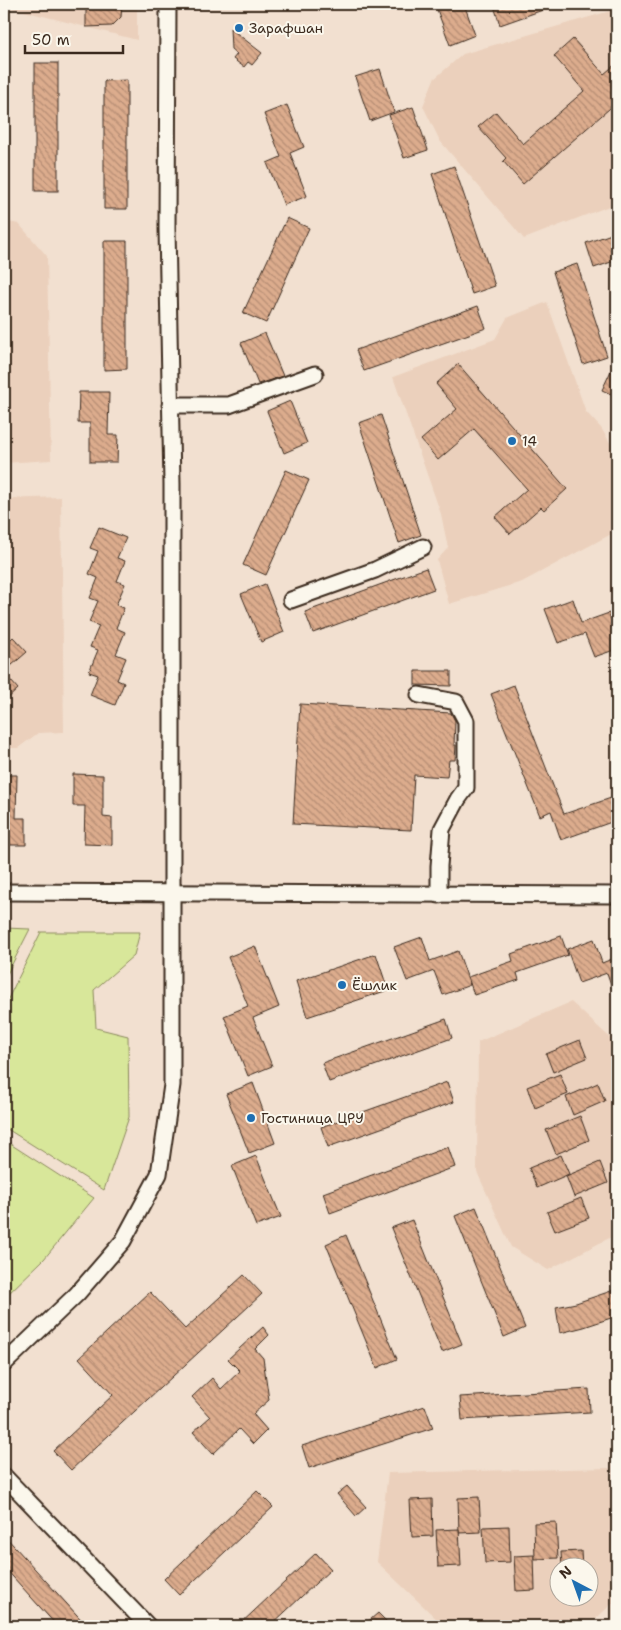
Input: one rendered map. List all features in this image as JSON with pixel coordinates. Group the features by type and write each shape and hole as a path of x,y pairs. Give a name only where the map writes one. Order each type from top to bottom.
{"street":[{"path":"4,1364 77,1294 122,1241 159,1174 172,1085 172,484 167,228 168,4"},
{"path":"170,405 229,405 315,374"},
{"path":"291,600 376,570 424,547"},
{"path":"419,695 456,702 466,721 466,788 442,829 438,866 439,895"},
{"path":"4,892 617,895"},
{"path":"4,1476 148,1626"}],"shaded area":[{"path":"4,4 137,4 137,40 4,6"},
{"path":"617,9 617,203 524,239 440,141 423,106 434,79 463,54"},
{"path":"4,221 19,224 47,256 51,460 4,463"},
{"name":"14","path":"547,302 586,412 601,428 617,454 617,531 522,582 449,604 437,560 448,548 441,514 393,377 495,339 507,318"},
{"path":"61,497 64,732 38,733 18,748 4,748 4,499"},
{"path":"571,1002 617,1044 617,1234 548,1270 511,1247 477,1172 478,1042"},
{"path":"610,1468 617,1599 588,1626 444,1626 377,1562 388,1473"}],"green space":[{"path":"4,928 30,929 4,980"},
{"path":"41,932 140,932 134,955 94,990 96,1028 128,1036 129,1117 104,1190 4,1127 4,1007"},
{"path":"4,1140 94,1198 44,1259 4,1298"}],"building":[{"path":"86,4 122,4 121,17 112,26 86,27"},
{"path":"435,4 464,4 475,35 450,45"},
{"path":"499,4 557,5 500,25 494,6"},
{"path":"230,28 262,53 252,65 248,62 244,67 233,59 237,54 231,49"},
{"path":"573,39 604,74 617,63 617,102 523,184 503,161 506,158 478,127 496,112 523,144 584,91 554,56"},
{"path":"35,63 58,63 58,191 35,191"},
{"path":"380,69 394,112 370,121 355,77"},
{"path":"127,80 127,209 104,209 104,81"},
{"path":"287,105 304,147 290,153 307,196 284,205 267,163 281,157 264,114"},
{"path":"413,107 428,150 404,158 389,115"},
{"path":"454,166 495,286 472,294 432,174"},
{"path":"287,218 309,228 266,323 243,313"},
{"path":"617,232 617,260 594,268 586,243"},
{"path":"104,241 127,241 127,369 104,370"},
{"path":"577,264 607,356 583,364 553,272"},
{"path":"478,306 486,328 364,371 356,350"},
{"path":"265,333 283,376 258,384 241,343"},
{"path":"617,358 617,397 602,390"},
{"path":"458,364 567,489 544,510 541,507 510,534 495,517 527,489 474,429 438,460 421,440 457,409 436,384"},
{"path":"79,392 109,392 108,435 118,435 117,462 90,462 90,423 78,423"},
{"path":"290,401 307,443 284,453 267,411"},
{"path":"381,415 421,535 399,543 359,423"},
{"path":"286,470 309,480 266,575 243,565"},
{"path":"99,527 126,538 117,558 125,561 117,581 125,584 116,605 124,608 116,628 125,632 116,654 126,658 117,680 124,683 115,705 90,695 98,675 89,672 98,650 90,647 99,626 89,622 98,601 90,598 98,578 89,574 98,551 90,548"},
{"path":"426,568 434,589 313,633 305,612"},
{"path":"265,584 284,632 261,642 241,594"},
{"path":"573,599 581,623 609,613 617,637 617,649 594,657 585,634 558,643 545,609"},
{"path":"13,637 27,652 4,672 4,646"},
{"path":"415,671 451,671 451,686 415,685"},
{"path":"4,673 18,689 4,702"},
{"path":"514,685 564,814 617,796 617,820 561,840 551,811 540,816 491,694"},
{"path":"300,704 451,713 455,721 455,760 449,760 447,777 414,775 411,830 293,824"},
{"path":"73,774 103,775 103,817 112,818 112,845 84,844 85,806 73,806"},
{"path":"4,775 17,775 16,818 26,818 26,845 4,845"},
{"path":"561,936 568,955 517,973 519,980 474,995 468,977 513,961 511,954"},
{"path":"422,937 430,961 458,951 470,985 443,995 434,971 407,981 394,947"},
{"path":"594,939 602,963 617,957 617,999 607,973 579,983 567,949"},
{"path":"255,946 279,1007 253,1018 272,1066 248,1076 224,1016 248,1006 228,957"},
{"name":"Ёшлик","path":"376,954 388,990 307,1017 296,981"},
{"path":"446,1019 452,1038 329,1082 322,1063"},
{"path":"580,1040 587,1058 553,1072 546,1054"},
{"path":"560,1074 568,1094 535,1108 527,1087"},
{"path":"447,1082 454,1102 328,1147 321,1127"},
{"name":"Гостиница ЦРУ","path":"253,1083 275,1143 249,1153 226,1094"},
{"path":"598,1083 605,1101 573,1115 566,1097"},
{"path":"580,1116 589,1140 556,1154 546,1130"},
{"path":"448,1147 455,1167 330,1213 323,1193"},
{"path":"561,1155 569,1174 537,1188 529,1168"},
{"path":"256,1156 281,1217 256,1226 232,1166"},
{"path":"600,1162 608,1183 574,1197 566,1176"},
{"path":"581,1198 589,1218 555,1231 547,1212"},
{"path":"476,1207 525,1328 504,1337 455,1216"},
{"path":"412,1220 462,1344 442,1352 391,1228"},
{"path":"346,1235 397,1359 377,1368 326,1244"},
{"path":"244,1275 262,1294 71,1470 53,1451 113,1395 79,1358 150,1292 185,1329"},
{"path":"617,1289 617,1316 560,1333 556,1307 576,1303"},
{"path":"263,1327 269,1335 255,1349 263,1358 269,1400 253,1414 267,1430 253,1444 239,1429 213,1454 193,1432 210,1417 192,1397 212,1378 221,1389 240,1371 228,1359"},
{"path":"589,1389 590,1412 462,1420 460,1397"},
{"path":"425,1406 433,1428 309,1468 302,1446"},
{"path":"347,1486 366,1507 356,1516 337,1494"},
{"path":"257,1491 273,1507 179,1595 164,1579"},
{"path":"479,1497 481,1532 459,1533 458,1498"},
{"path":"432,1499 433,1536 412,1537 410,1500"},
{"path":"556,1522 558,1558 535,1559 534,1523"},
{"path":"509,1526 510,1562 485,1563 483,1527"},
{"path":"459,1529 461,1566 438,1567 436,1530"},
{"path":"4,1535 87,1626 57,1626 4,1567"},
{"path":"581,1551 581,1558 561,1558 561,1552"},
{"path":"316,1553 331,1569 270,1626 238,1626"},
{"path":"534,1555 535,1590 516,1591 514,1556"},
{"path":"378,1613 391,1626 363,1626"}],"place":[{"name":"Зарафшан","path":"239,28"},
{"name":"14","path":"512,441"},
{"name":"Ёшлик","path":"342,985"},
{"name":"Гостиница ЦРУ","path":"251,1118"}]}
